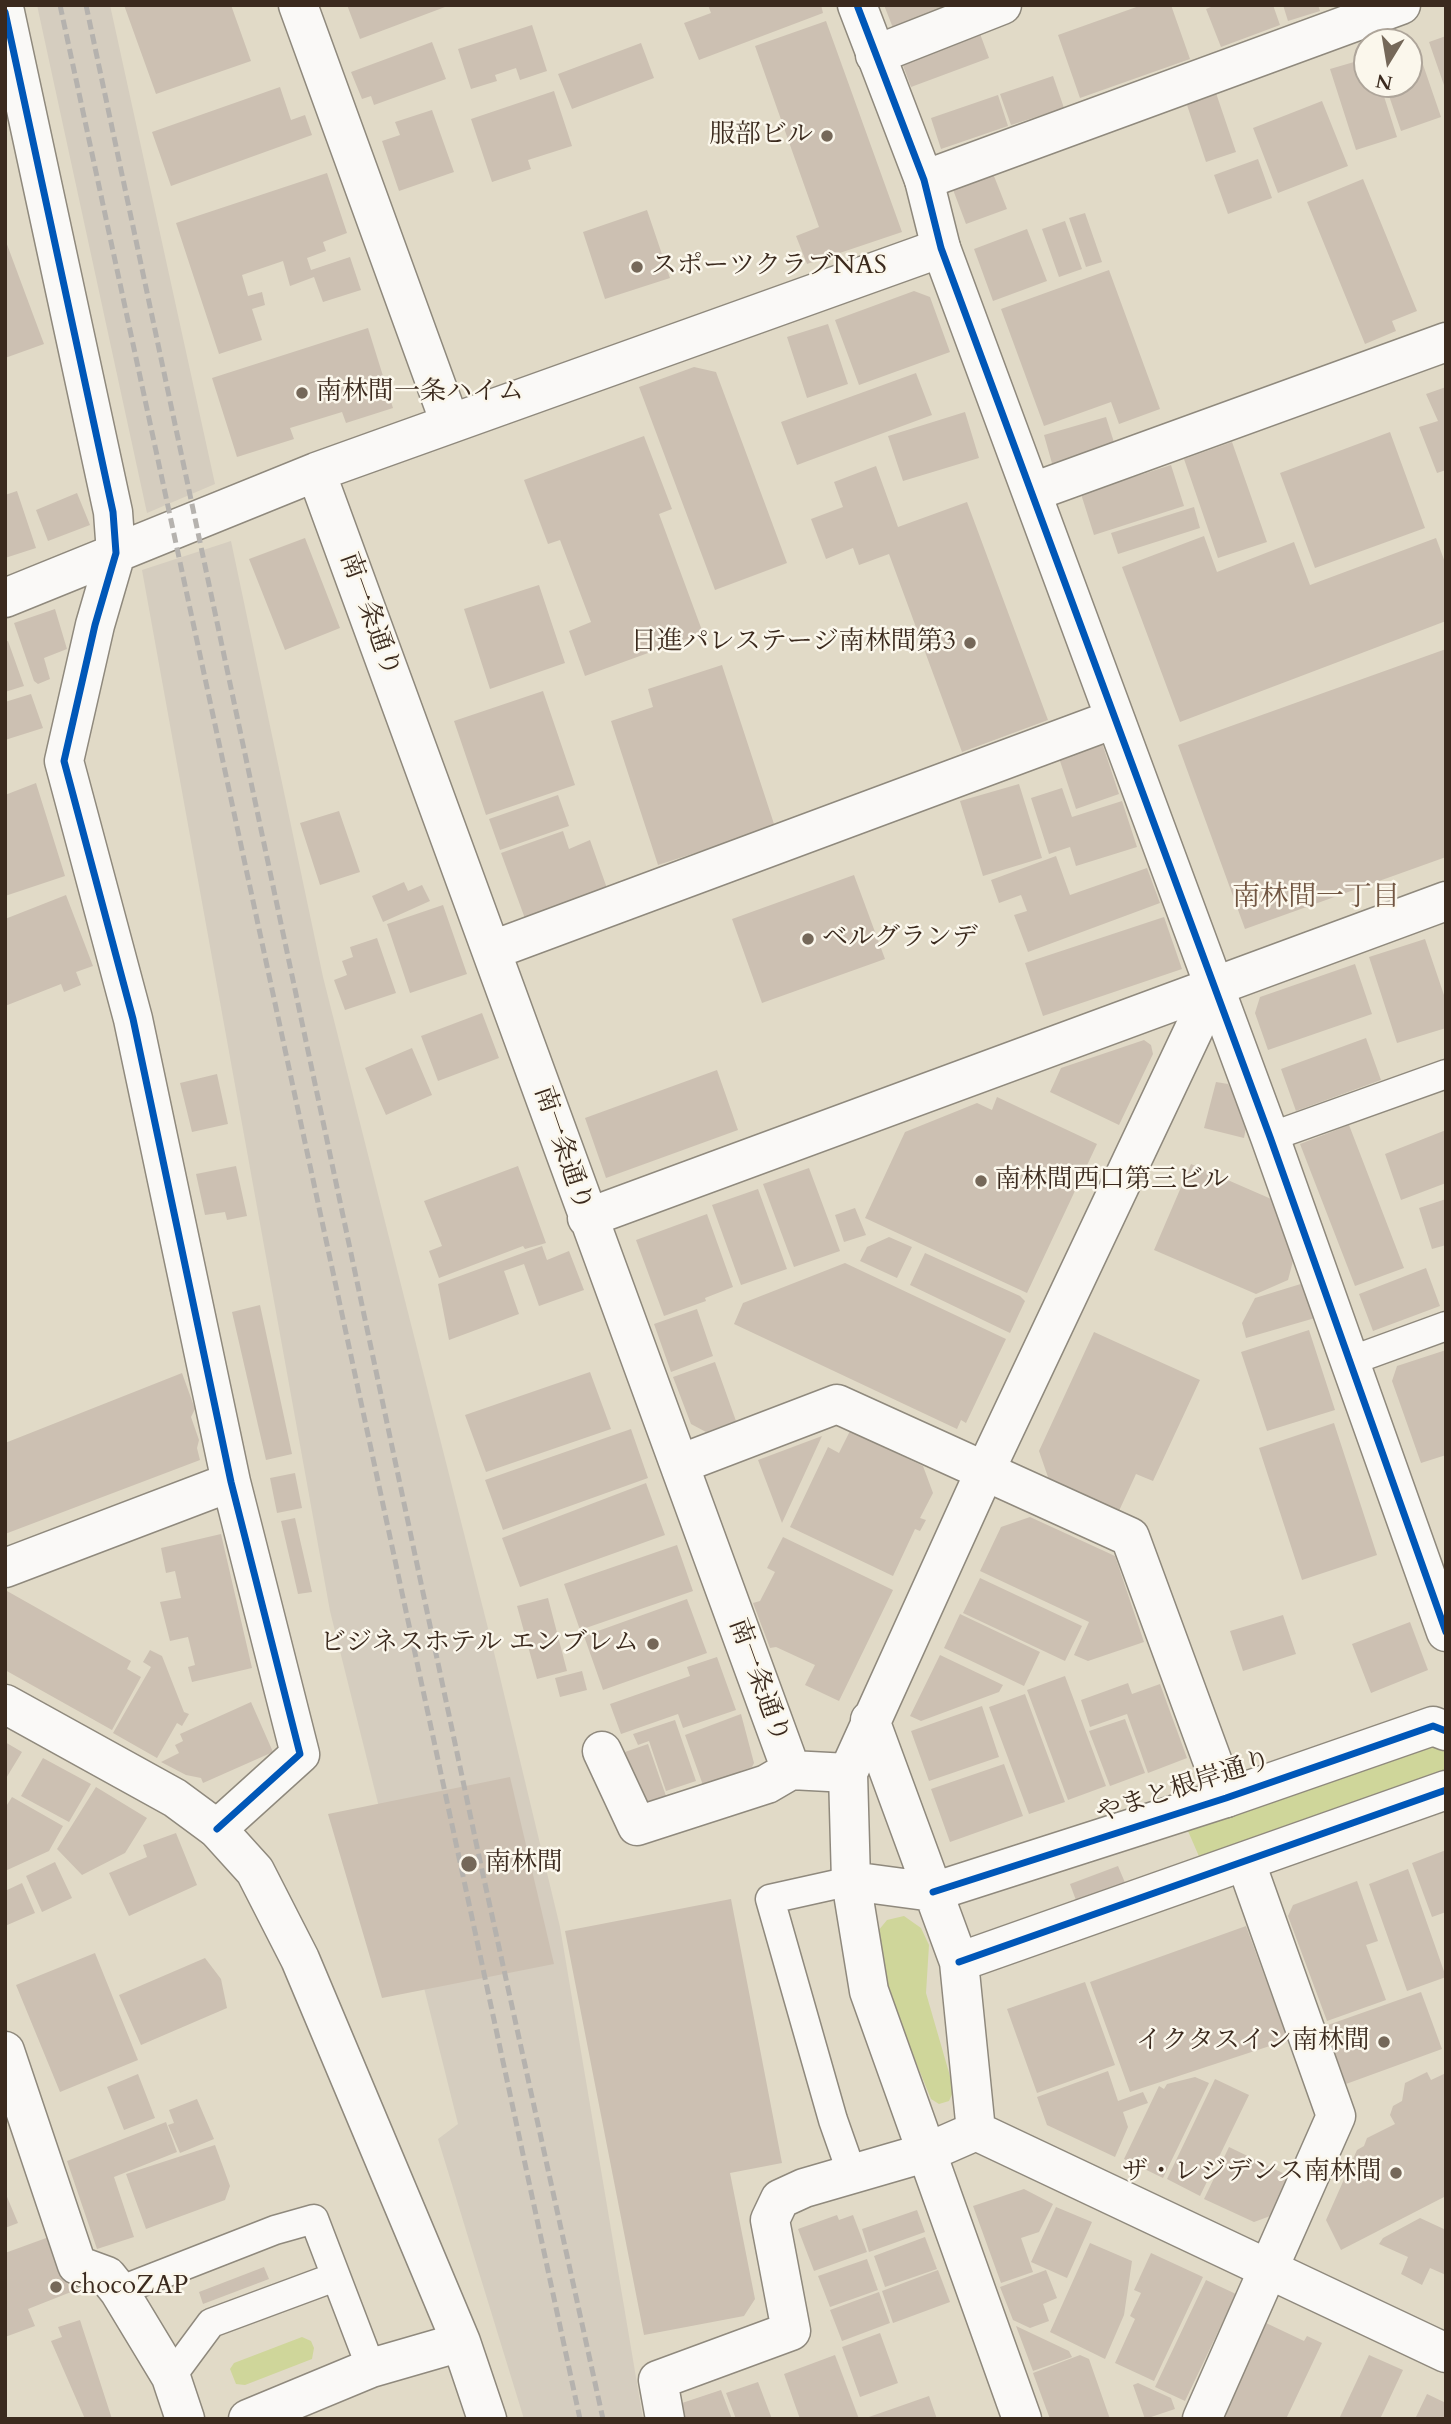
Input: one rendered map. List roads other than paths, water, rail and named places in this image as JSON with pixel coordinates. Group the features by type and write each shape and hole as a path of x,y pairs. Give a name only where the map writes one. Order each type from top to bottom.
{"street":[{"path":"298,5 450,423"},
{"path":"857,5 924,180 941,248 1270,1137 1446,1632"},
{"path":"875,55 1002,5"},
{"path":"924,180 1401,5"},
{"path":"5,12 113,512 116,553 94,625 64,761 133,1019 231,1482 300,1754 217,1829"},
{"path":"5,598 316,472 941,248"},
{"path":"1033,492 1446,342"},
{"name":"南一条通り","path":"316,472 791,1770 848,1773"},
{"path":"493,950 1114,719"},
{"path":"587,1217 1213,989 1446,901"},
{"path":"1021,2419 869,1991 851,1881 848,1773 985,1471 1213,989"},
{"path":"680,1464 837,1404 1130,1537 1226,1798"},
{"path":"5,1568 231,1482"},
{"path":"5,1704 175,1798 217,1829 255,1871 300,1959 461,2342 487,2419"},
{"path":"870,1720 959,1962 976,2131"},
{"name":"やまと根岸通り","path":"933,1892 1226,1798 1433,1726 1446,1731"},
{"path":"602,1751 637,1826 767,1784 791,1770"},
{"path":"959,1962 1246,1863 1446,1790"},
{"path":"1202,2419 1336,2116 1246,1863"},
{"path":"851,1881 933,1892"},
{"path":"5,2051 77,2265 107,2276 119,2291 171,2377 185,2419"},
{"path":"665,2419 658,2380 790,2331 770,2220 780,2199 928,2152 976,2131 1446,2353"},
{"path":"248,2419 371,2368 461,2342"}],"lane":[{"path":"1270,1137 1446,1074"},
{"path":"1350,1361 1446,1326"},
{"path":"851,1881 770,1899 833,2120 852,2174"},
{"path":"119,2291 275,2230 314,2219 371,2368"},
{"path":"171,2377 211,2323 335,2277"}],"railway":[{"path":"60,5 580,2419"},
{"path":"86,5 480,1861 603,2419"}],"place":[{"name":"服部ビル","path":"827,136"},
{"name":"スポーツクラブNAS","path":"637,267"},
{"name":"南林間一条ハイム","path":"302,393"},
{"name":"日進パレステージ南林間第3","path":"970,643"},
{"name":"ベルグランデ","path":"808,939"},
{"name":"南林間西口第三ビル","path":"981,1181"},
{"name":"ビジネスホテル エンブレム","path":"653,1644"},
{"name":"南林間","path":"469,1864"},
{"name":"イクタスイン南林間","path":"1384,2042"},
{"name":"ザ・レジデンス南林間","path":"1396,2173"},
{"name":"chocoZAP","path":"56,2287"}],"district":[{"name":"南林間一丁目","path":"1316,899"}]}
